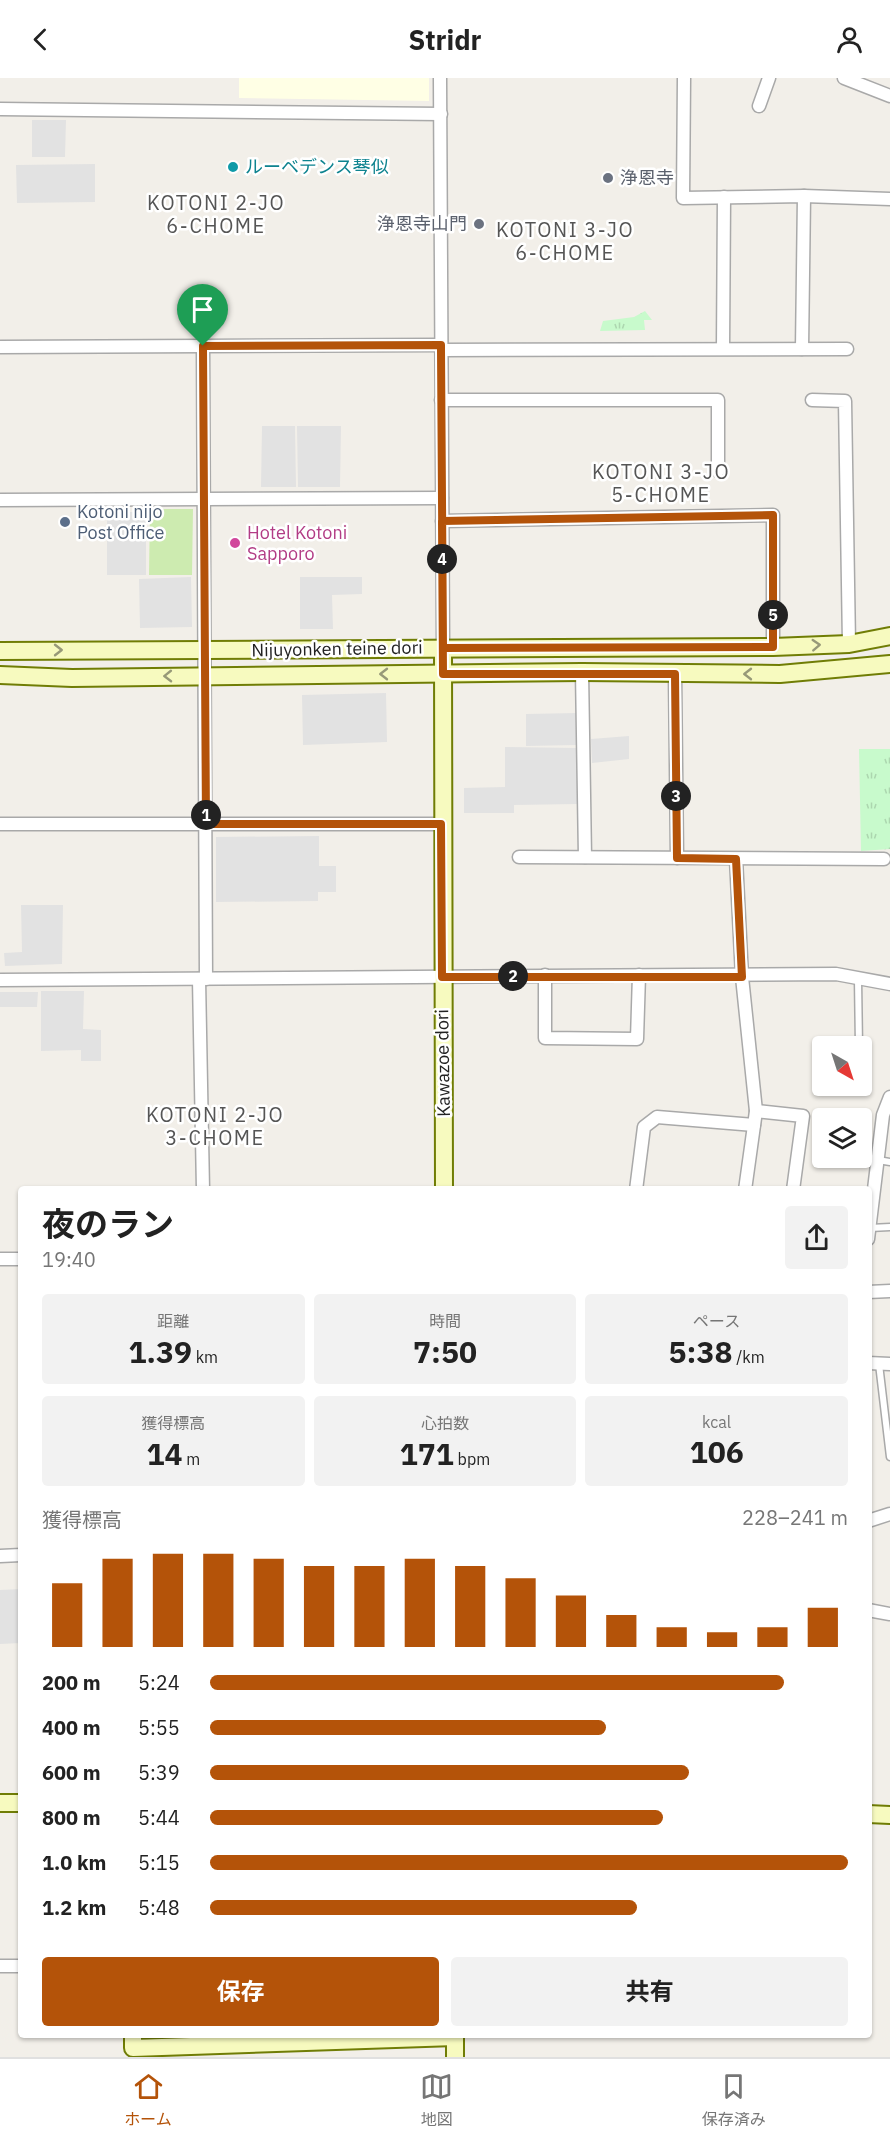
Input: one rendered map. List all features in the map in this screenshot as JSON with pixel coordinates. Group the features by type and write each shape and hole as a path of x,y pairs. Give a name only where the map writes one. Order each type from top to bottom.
{"street":[{"path":"440,78 443,648"},
{"path":"684,78 683,198 804,196 890,199"},
{"path":"759,106 769,78"},
{"path":"844,78 890,96"},
{"path":"0,109 441,114"},
{"path":"802,349 804,196"},
{"path":"723,348 724,197"},
{"path":"203,346 206,824 202,979 203,1186"},
{"path":"0,347 847,349"},
{"path":"441,400 718,400 718,471"},
{"path":"812,400 845,401 849,644"},
{"path":"0,500 442,498"},
{"path":"442,521 773,515 773,647"},
{"name":"Nijuyonken teine dori","path":"0,651 773,647 849,644 890,636"},
{"name":"Kawazoe dori","path":"443,648 441,824 444,1186"},
{"name":"Nijuyonken teine dori","path":"0,675 582,672 780,674 890,664"},
{"path":"582,672 585,857"},
{"path":"675,674 677,858"},
{"path":"0,824 441,824"},
{"path":"519,857 884,859"},
{"path":"736,859 742,977 756,1111 746,1186"},
{"path":"0,980 545,975 742,977 836,974 890,984"},
{"path":"545,975 545,1038 638,1039 639,975"},
{"path":"872,1219 884,1161 883,1115 890,1097"},
{"path":"756,1111 803,1116 794,1186"},
{"path":"637,1186 644,1127 657,1117 754,1125"},
{"path":"0,1259 18,1258"},
{"path":"872,1292 890,1292"},
{"path":"872,1520 890,1514"},
{"path":"0,1556 18,1555"},
{"path":"872,1611 890,1614"},
{"path":"0,1803 18,1803"},
{"path":"872,1814 890,1815"},
{"path":"0,1966 18,1966"},
{"path":"133,2047 249,2050 426,2038"},
{"path":"455,2038 455,2057"}],"lane":[{"path":"858,978 859,1036"},
{"path":"872,1232 890,1227"},
{"path":"879,1364 890,1457"}],"shaded area":[{"path":"239,78 429,78 429,101 239,98"},
{"path":"32,120 66,120 65,157 32,157"},
{"path":"95,164 95,202 17,203 16,165"},
{"path":"262,426 295,426 296,487 261,487"},
{"path":"297,426 341,426 340,487 298,487"},
{"path":"107,512 146,512 146,575 107,575"},
{"path":"191,577 192,627 140,628 139,579"},
{"path":"300,577 362,577 362,594 332,595 333,629 300,629"},
{"path":"386,693 387,742 303,745 302,695"},
{"path":"577,713 577,745 526,746 526,714"},
{"path":"629,736 629,759 592,763 591,739"},
{"path":"505,747 577,748 577,804 514,805 514,813 464,813 464,788 505,787"},
{"path":"319,836 319,866 336,866 336,892 318,892 318,901 216,902 216,837"},
{"path":"21,905 63,905 62,964 5,966 4,953 22,952"},
{"path":"41,991 84,991 83,1029 101,1030 101,1061 81,1061 81,1050 41,1051"},
{"path":"0,992 38,992 37,1007 0,1007"},
{"path":"18,1589 18,1643 0,1644 0,1590"}],"green space":[{"path":"645,311 652,320 644,320 645,330 600,331 603,321 634,317"},
{"path":"150,509 193,509 192,575 149,575"},
{"path":"859,749 890,749 890,849 861,851"}],"place":[{"name":"ルーベデンス琴似","path":"233,167"},
{"name":"浄恩寺","path":"608,178"},
{"name":"浄恩寺山門","path":"479,224"},
{"name":"Kotoni nijo Post Office","path":"65,522"},
{"name":"Hotel Kotoni Sapporo","path":"235,543"}],"district":[{"name":"KOTONI 2-JO 6-CHOME","path":"216,214"},
{"name":"KOTONI 3-JO 6-CHOME","path":"565,242"},
{"name":"KOTONI 3-JO 5-CHOME","path":"661,484"},
{"name":"KOTONI 2-JO 3-CHOME","path":"215,1126"}],"route":[{"path":"203,346 206,824 441,824 442,977 545,975 742,977 736,859 677,858 675,674 582,672 443,674 442,521 773,515 773,647 443,648 442,521 442,498 441,400 441,345 203,346"}]}
